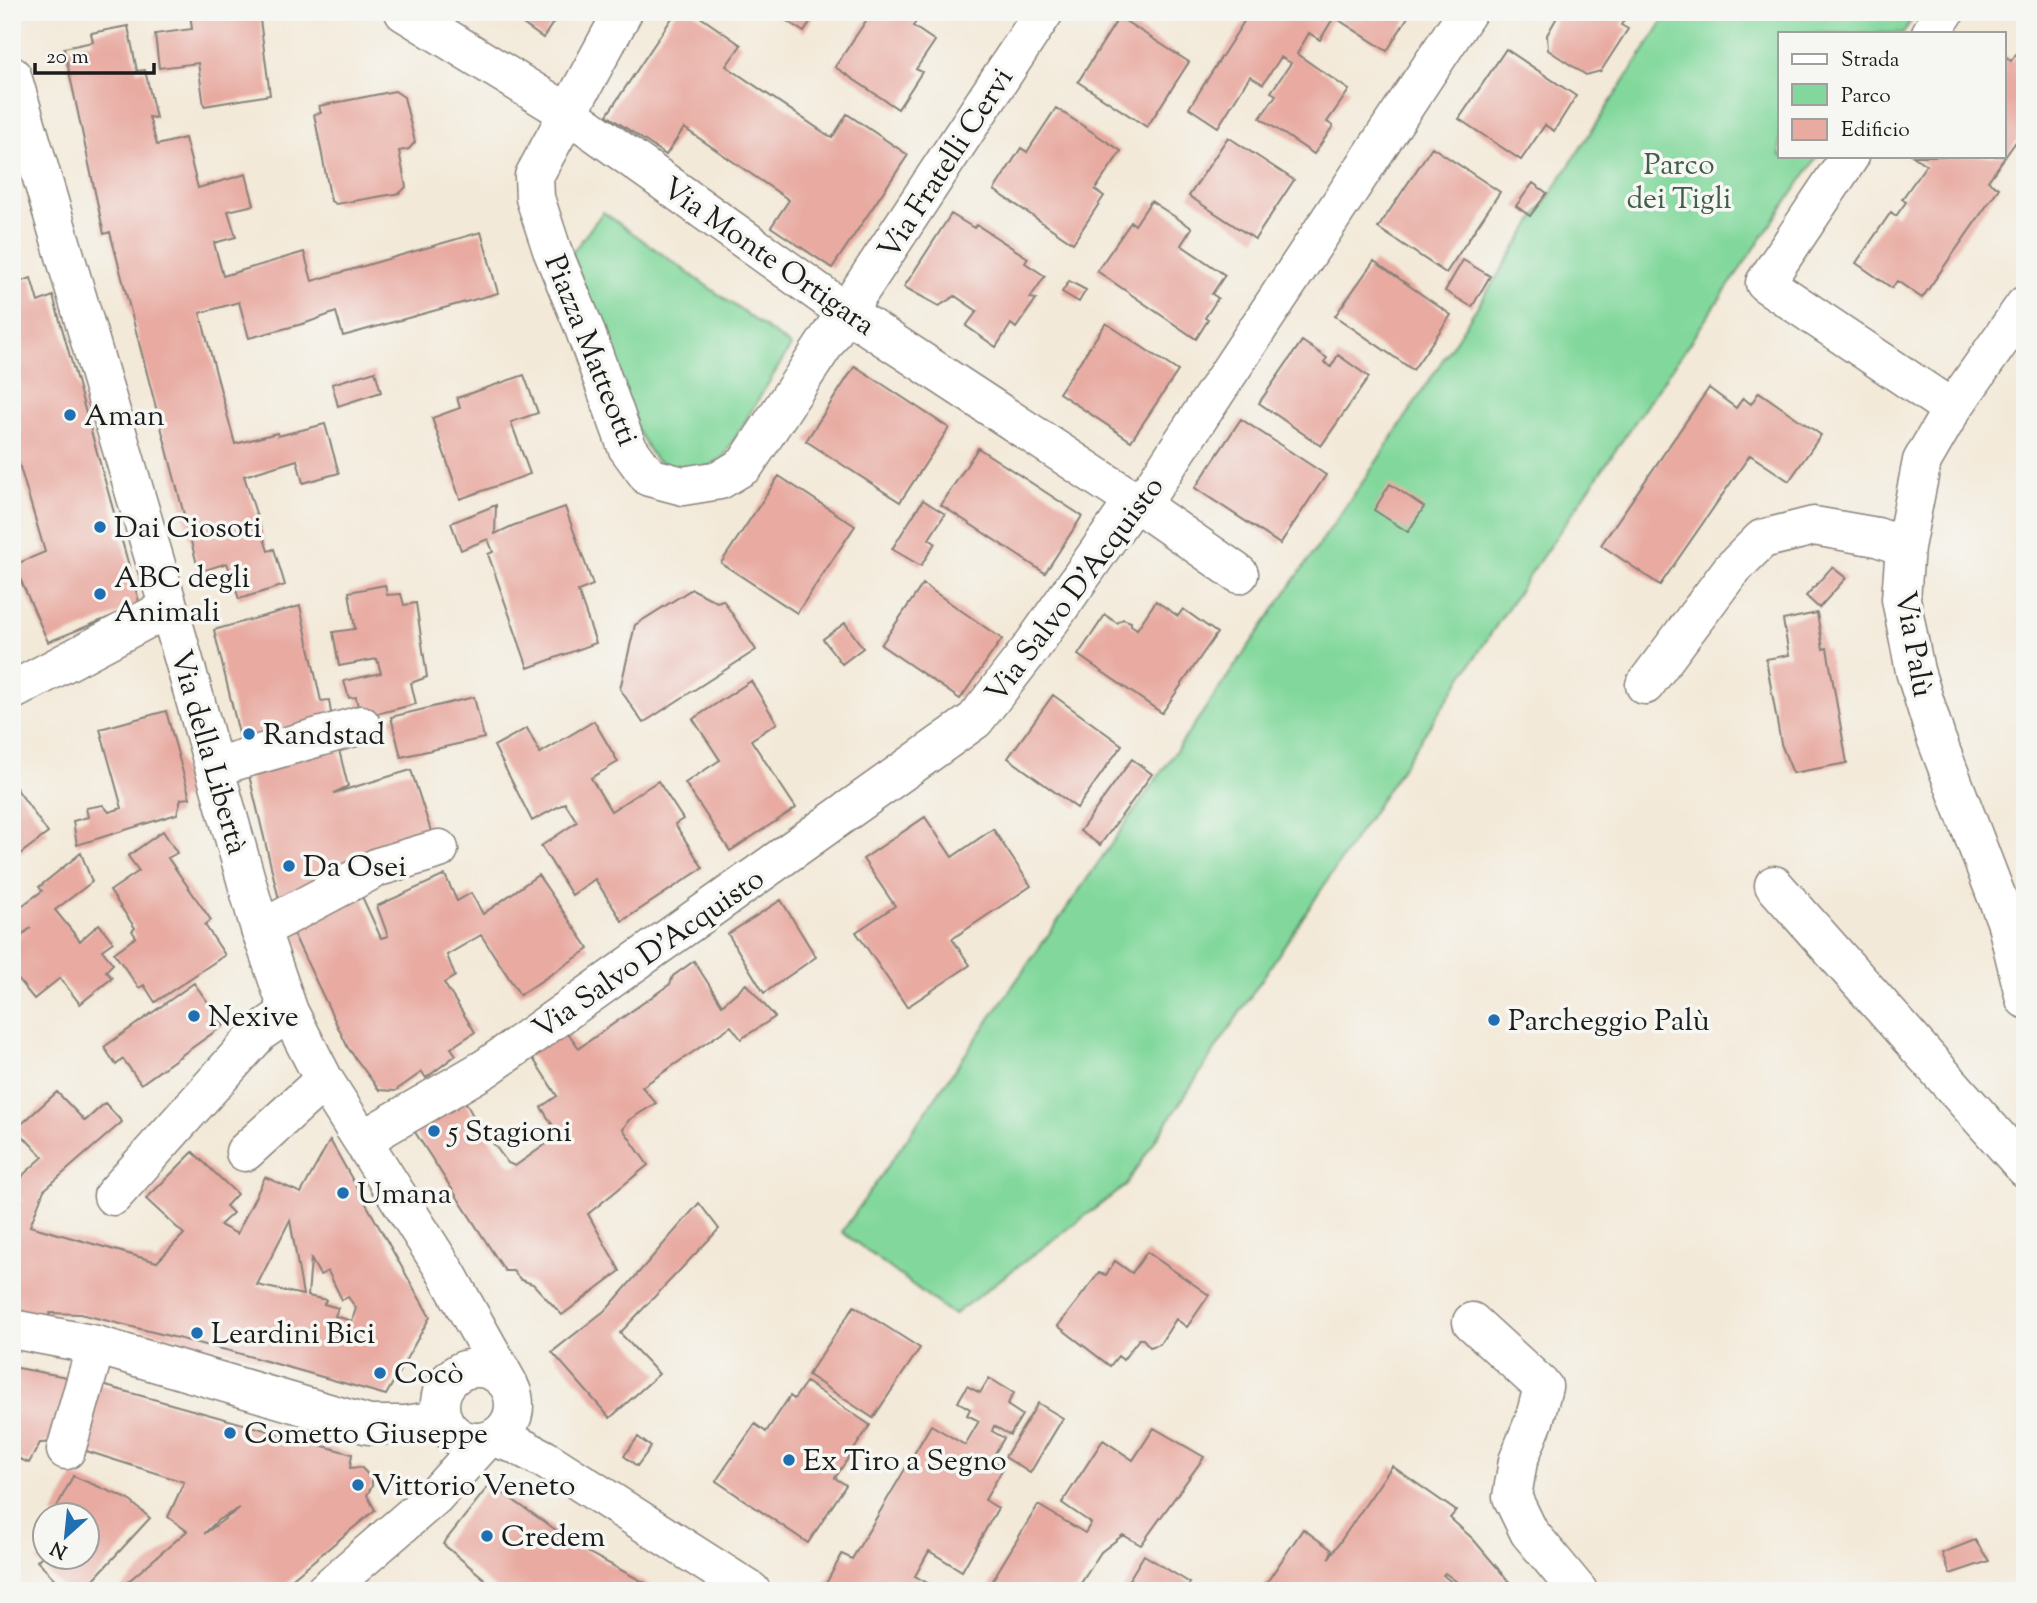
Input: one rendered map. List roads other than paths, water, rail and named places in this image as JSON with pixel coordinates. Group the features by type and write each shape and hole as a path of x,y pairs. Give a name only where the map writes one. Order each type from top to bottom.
{"street":[{"name":"Via Monte Ortigara","path":"404,12 568,113 846,312 1134,500 1240,574"},
{"name":"Piazza Matteotti","path":"623,12 534,176 535,198 552,250 583,325 626,447 649,477 683,486 720,480 745,465 846,312"},
{"name":"Via Fratelli Cervi","path":"846,312 1044,12"},
{"name":"Via Salvo D'Acquisto","path":"362,1140 486,1068 975,720 1031,648 1134,500 1151,490 1467,12"},
{"path":"1932,32 1945,12"},
{"name":"Via della Libertà","path":"12,76 169,608 260,930 289,1012 324,1080 447,1274 457,1302 463,1342 455,1375 446,1384 440,1407 482,1420"},
{"path":"1849,158 1765,283 1952,409"},
{"name":"Via Palù","path":"2025,304 1952,409 1922,461 1905,547 1901,599 1915,671 1936,738 2006,921 2025,999"},
{"path":"1645,685 1731,570 1762,539 1814,526 1877,537 1905,547"},
{"path":"12,691 169,608"},
{"path":"214,767 361,725"},
{"path":"260,930 379,867 439,849"},
{"path":"1774,885 2025,1168"},
{"path":"113,1196 260,1032 289,1012"},
{"path":"245,1152 324,1080"},
{"name":"Via della Libertà","path":"447,1274 482,1420"},
{"path":"1472,1322 1543,1387 1518,1461 1512,1496 1529,1532 1577,1591"},
{"path":"12,1329 96,1345 369,1425 482,1420 517,1445 544,1459 751,1591"},
{"path":"66,1450 96,1345"},
{"path":"325,1591 435,1496 482,1420 501,1376 479,1367 466,1369 455,1375"}],"place":[{"name":"Aman","path":"70,415"},
{"name":"Dai Ciosoti","path":"100,527"},
{"name":"ABC degli Animali","path":"100,594"},
{"name":"Randstad","path":"249,734"},
{"name":"Da Osei","path":"289,866"},
{"name":"Nexive","path":"194,1016"},
{"name":"Parcheggio Palù","path":"1494,1020"},
{"name":"5 Stagioni","path":"434,1131"},
{"name":"Umana","path":"343,1193"},
{"name":"Leardini Bici","path":"197,1333"},
{"name":"Cocò","path":"380,1373"},
{"name":"Cometto Giuseppe","path":"230,1433"},
{"name":"Ex Tiro a Segno","path":"789,1460"},
{"name":"Vittorio Veneto","path":"358,1485"},
{"name":"Credem","path":"487,1536"}],"park label":[{"name":"Parco dei Tigli","path":"1679,181"}]}
